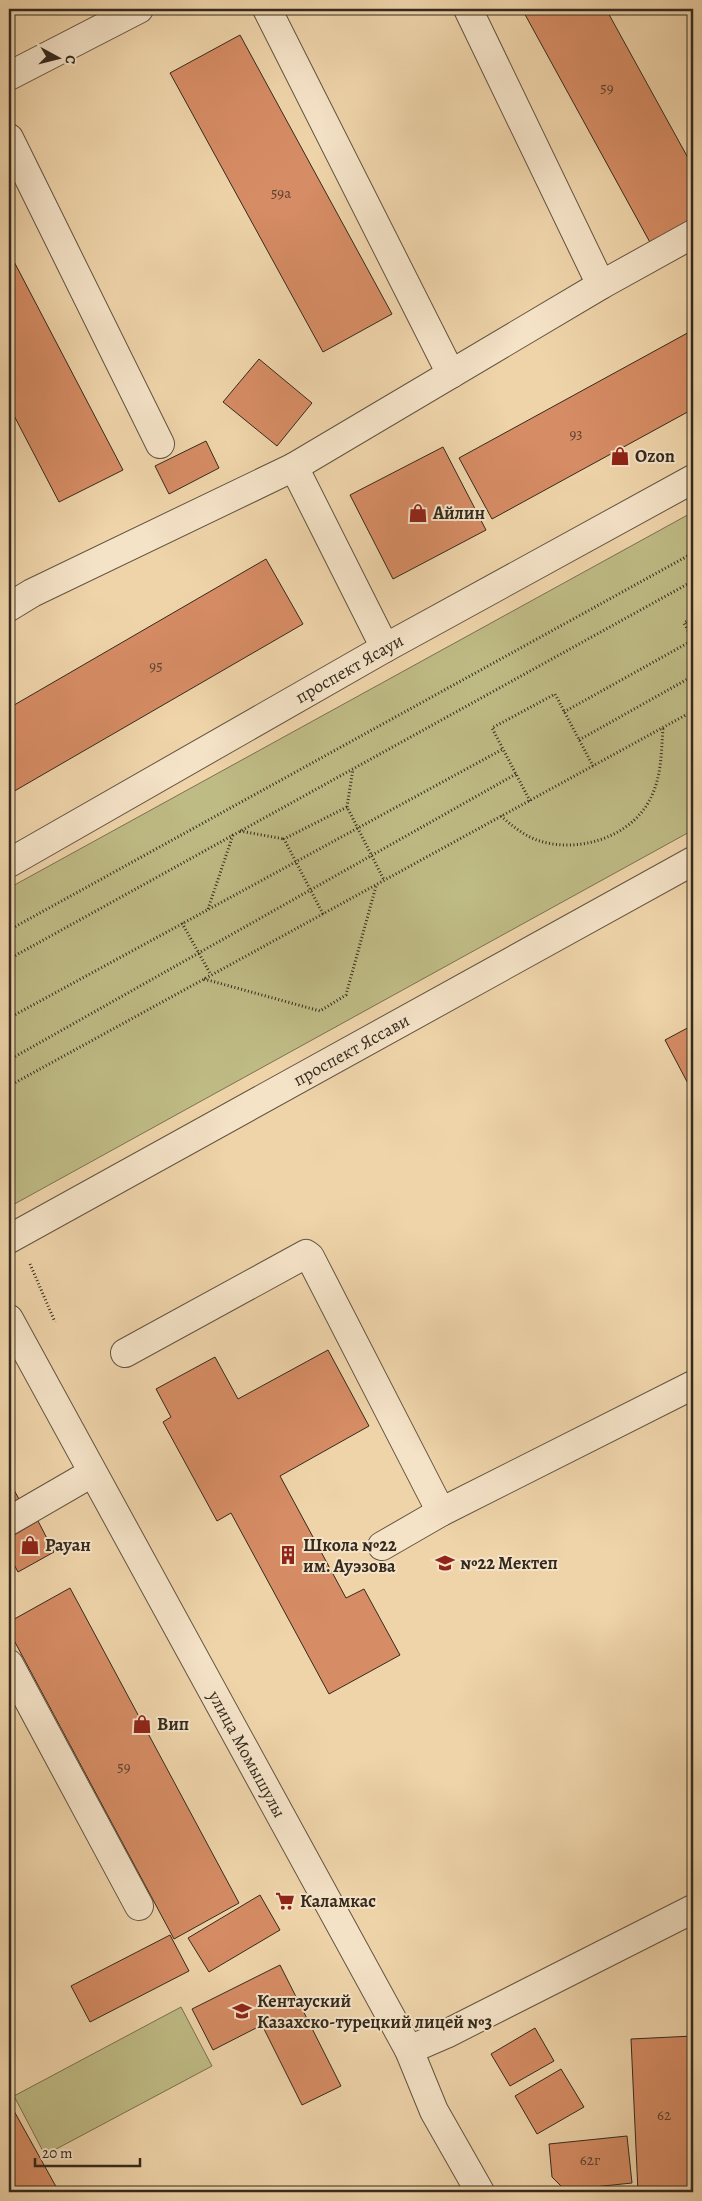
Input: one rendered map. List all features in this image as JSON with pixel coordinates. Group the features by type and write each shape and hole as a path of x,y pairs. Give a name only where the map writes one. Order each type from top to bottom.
{"street":[{"path":"9,76 139,9"},
{"path":"268,9 451,374"},
{"path":"468,9 601,285"},
{"path":"9,138 160,444"},
{"path":"9,607 32,593 294,467 601,285 693,234"},
{"path":"294,467 385,648"},
{"name":"проспект Ясауи","path":"9,863 385,648 693,478"},
{"name":"проспект Яссави","path":"13,1237 693,861"},
{"path":"125,1353 306,1254 310,1257 441,1512"},
{"name":"улица Момышулы","path":"9,1319 409,2050 434,2111 480,2192"},
{"path":"382,1546 441,1512 693,1385"},
{"path":"9,1521 92,1473"},
{"path":"9,1664 139,1906"},
{"path":"409,2050 446,2034 693,1909"}],"path":[{"path":"9,930 693,553"},
{"path":"9,959 693,581"},
{"path":"564,712 693,640 684,623 693,618"},
{"path":"579,740 693,676"},
{"path":"530,801 492,728 555,694 593,766"},
{"path":"9,1086 693,711"},
{"path":"501,816 513,826 540,841 570,846 600,841 627,826 648,804 660,775 663,728"},
{"path":"9,1018 503,749"},
{"path":"353,768 347,807 384,880"},
{"path":"9,1060 516,774"},
{"path":"240,831 284,839 347,807"},
{"path":"208,909 233,835"},
{"path":"284,839 322,914"},
{"path":"204,979 320,1010 346,995 376,885"},
{"path":"182,923 211,975"},
{"path":"13,1237 55,1322"}],"shaded area":[{"path":"693,512 693,830 9,1207 9,888"},
{"path":"181,2007 212,2066 45,2155 14,2096"}],"building":[{"path":"522,9 606,9 693,167 693,223 652,246"},
{"path":"240,35 392,314 323,352 170,73"},
{"path":"9,252 123,470 59,502 9,406"},
{"path":"693,330 693,409 492,519 459,458"},
{"path":"259,359 312,403 277,446 223,402"},
{"path":"206,441 219,468 169,494 155,466"},
{"name":"Айлин","path":"443,447 486,530 393,579 350,495"},
{"path":"266,559 303,624 11,793 9,789 9,708"},
{"path":"693,1025 693,1093 665,1040"},
{"name":"Школа №22 им. Ауэзова","path":"328,1350 369,1426 280,1476 346,1598 364,1589 400,1655 329,1694 231,1513 217,1521 163,1422 171,1417 156,1389 215,1357 238,1399"},
{"path":"9,1481 19,1499 9,1505"},
{"name":"Рауан","path":"38,1521 54,1552 18,1572 9,1555 9,1538"},
{"path":"70,1588 239,1903 174,1939 9,1631 9,1622"},
{"path":"260,1895 280,1930 209,1972 188,1938"},
{"path":"170,1935 189,1971 90,2022 71,1986"},
{"path":"280,1965 341,2086 302,2105 262,2025 213,2050 192,2009"},
{"path":"535,2028 554,2061 510,2086 491,2054"},
{"path":"693,2036 693,2192 638,2192 631,2039"},
{"path":"561,2069 584,2107 537,2134 515,2096"},
{"path":"14,2111 59,2192 9,2192 9,2113"},
{"path":"627,2136 632,2183 565,2190 552,2177 549,2144"}],"place":[{"name":"Ozon","path":"620,456"},
{"name":"Айлин","path":"418,513"},
{"name":"Рауан","path":"30,1545"},
{"name":"Школа №22 им. Ауэзова","path":"288,1555"},
{"name":"№22 Мектеп","path":"445,1563"},
{"name":"Вип","path":"142,1724"},
{"name":"Каламкас","path":"285,1901"},
{"name":"Кентауский Казахско-турецкий лицей №3","path":"242,2011"}]}
